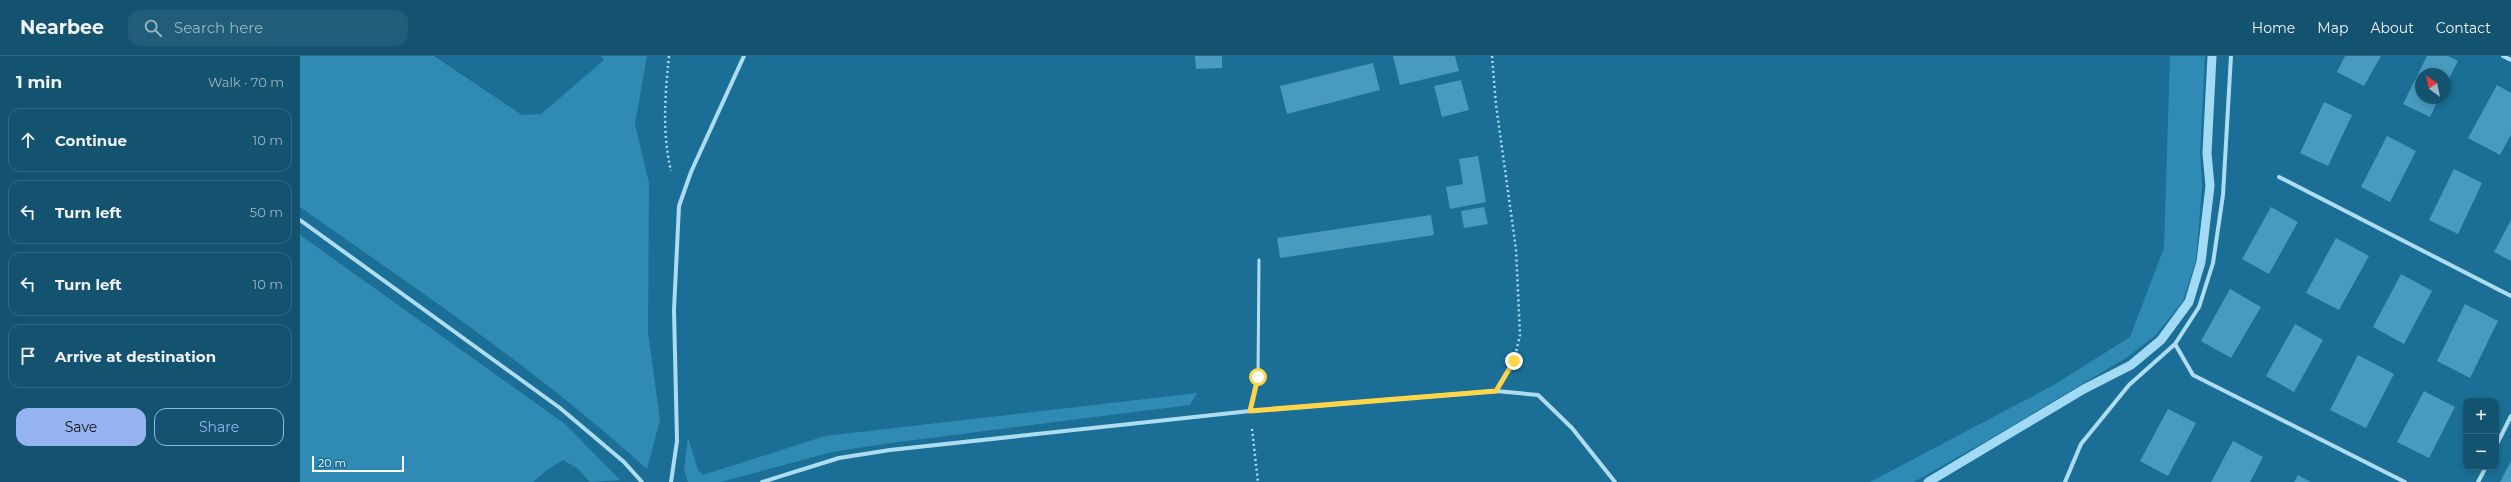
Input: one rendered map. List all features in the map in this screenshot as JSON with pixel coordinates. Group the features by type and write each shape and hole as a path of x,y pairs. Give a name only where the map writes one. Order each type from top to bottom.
{"street":[{"path":"670,482 677,441 674,310 679,206 691,172 744,56"},
{"path":"2065,482 2080,444 2130,385 2175,344 2199,307 2213,263 2223,195 2231,56"},
{"path":"2503,56 2511,60"},
{"path":"2279,177 2511,296"},
{"path":"300,220 560,408 624,462 642,482"},
{"path":"2175,344 2193,375 2405,482"},
{"path":"762,482 839,458 890,450 1250,411 1496,391 1538,395 1543,398 1572,428 1615,482"},
{"path":"2499,440 2511,416"},
{"path":"2478,482 2484,470"}],"lane":[{"path":"1250,411 1258,377 1260,260"}],"path":[{"path":"669,56 665,103 665,146 679,206"},
{"path":"1492,56 1496,105 1516,249 1520,335 1514,361 1496,391"},
{"path":"1250,411 1258,482"}],"shaded area":[{"path":"300,56 434,56 522,115 541,114 604,60 601,56 647,56 635,124 649,183 648,332 660,420 647,469 606,433 521,365 434,301 300,207"},
{"path":"2170,56 2205,56 2200,152 2202,187 2196,260 2183,301 2156,335 2126,358 1988,440 1914,482 1870,482 2052,386 2130,337 2164,248"},
{"path":"300,235 565,424 620,480 590,482 577,468 563,460 547,470 533,482 300,482"},
{"path":"1197,393 1190,405 891,443 832,452 721,482 688,482 684,471 688,437 698,470 703,475 825,436"}],"building":[{"path":"1195,56 1222,56 1222,68 1196,69"},
{"path":"1393,56 1455,56 1459,71 1400,85"},
{"path":"2345,56 2381,56 2364,86 2337,72"},
{"path":"2427,56 2448,56 2458,61 2451,74 2451,68 2421,68"},
{"path":"1373,63 1380,90 1287,114 1280,86"},
{"path":"1461,80 1469,110 1442,117 1434,86"},
{"path":"2415,80 2415,104 2436,104 2430,117 2403,104"},
{"path":"2497,85 2511,93 2511,135 2500,155 2468,138"},
{"path":"2324,102 2352,115 2328,166 2300,153"},
{"path":"2387,136 2416,151 2390,202 2361,187"},
{"path":"1478,156 1486,202 1450,209 1446,187 1463,184 1459,159"},
{"path":"2454,169 2482,183 2458,234 2429,220"},
{"path":"1484,207 1488,224 1464,228 1461,211"},
{"path":"2271,207 2298,222 2269,274 2242,259"},
{"path":"1431,215 1434,235 1280,258 1277,238"},
{"path":"2511,220 2511,261 2494,252"},
{"path":"2336,238 2369,256 2339,310 2306,293"},
{"path":"2401,274 2432,291 2404,344 2373,327"},
{"path":"2230,289 2261,307 2231,358 2201,341"},
{"path":"2465,304 2498,321 2470,378 2437,361"},
{"path":"2295,324 2323,340 2294,392 2266,376"},
{"path":"2358,355 2394,374 2366,428 2330,410"},
{"path":"2424,391 2455,407 2429,458 2397,442"},
{"path":"2168,409 2196,423 2168,476 2140,461"},
{"path":"2233,441 2263,457 2250,482 2211,482"},
{"path":"2511,461 2511,482 2500,482"},
{"path":"2298,475 2311,482 2294,482"}],"waterway":[{"path":"1928,482 2084,389 2131,365 2161,340 2189,302 2201,262 2210,186 2207,153 2212,56"}],"route":[{"path":"1258,377 1250,411 1496,391 1514,361"}]}
